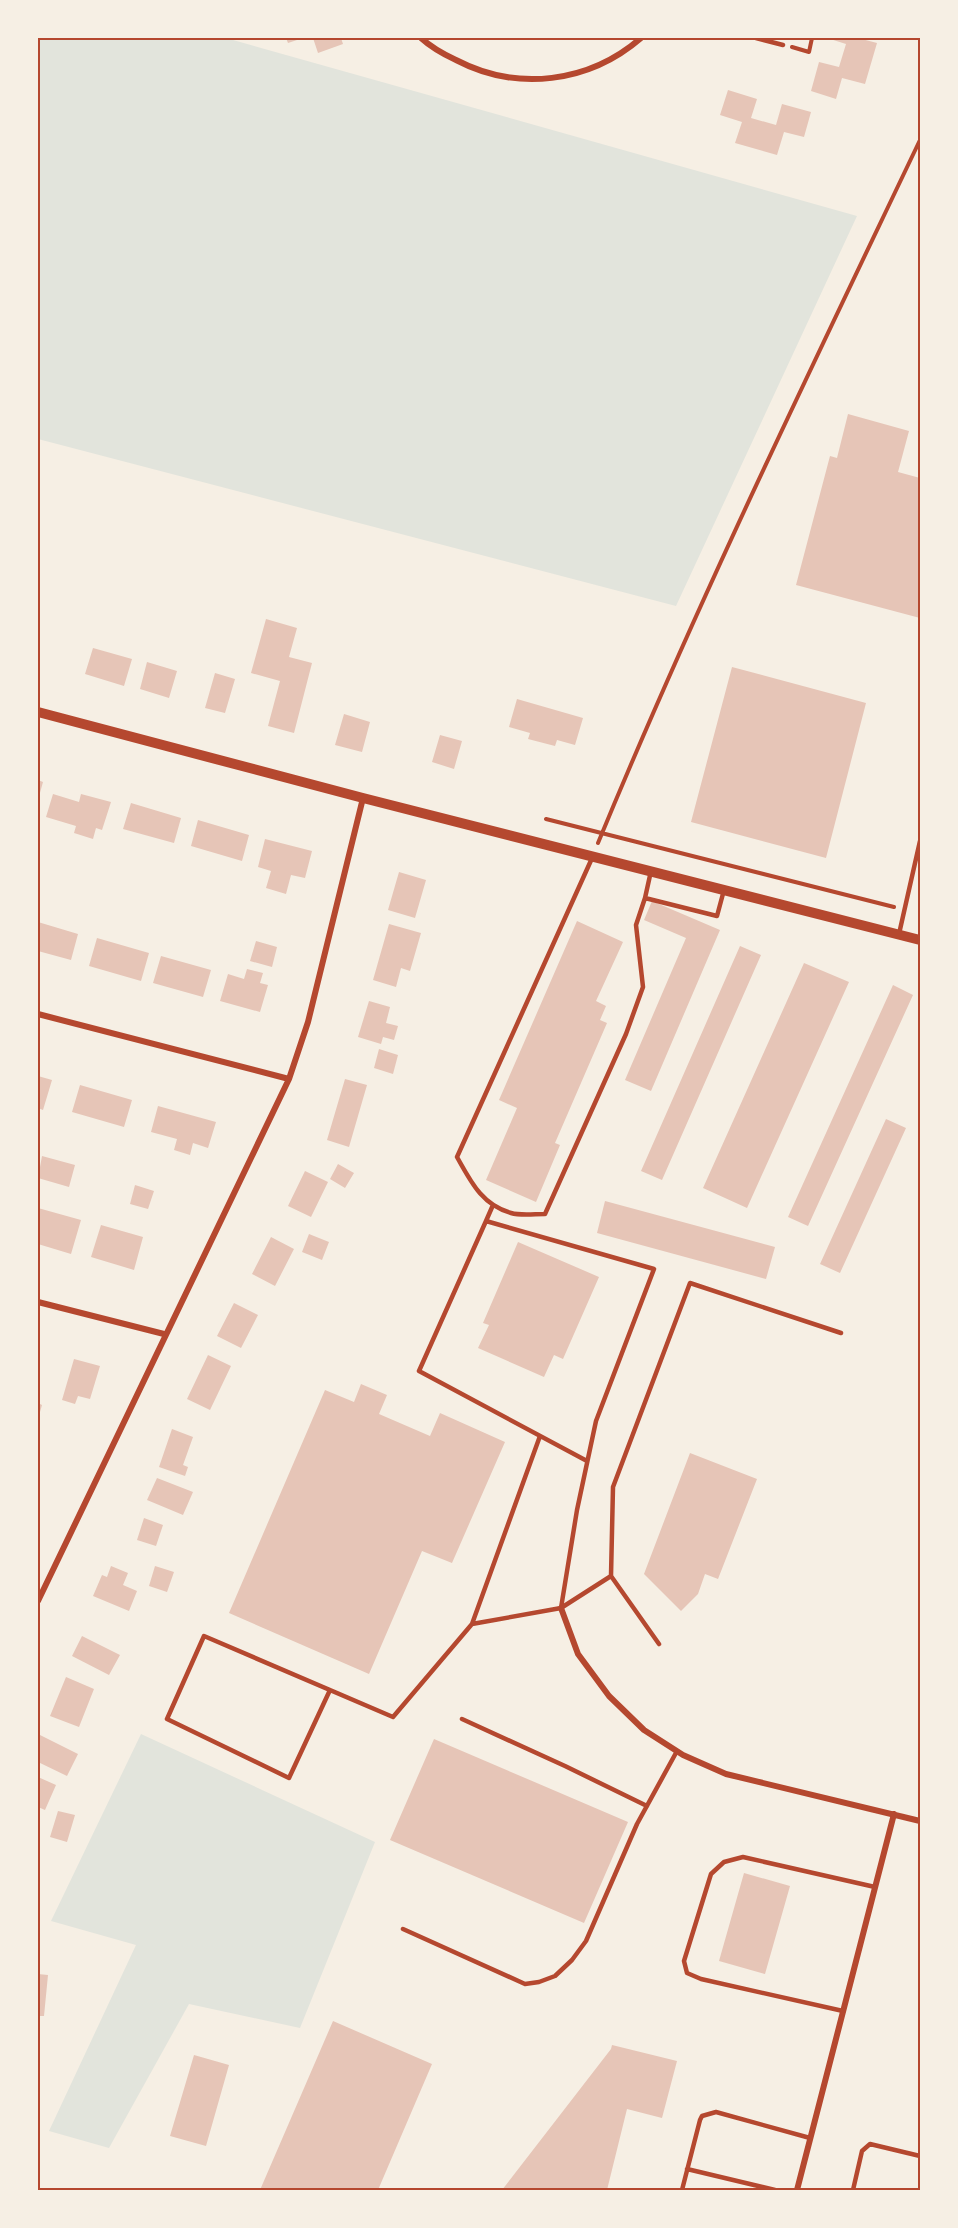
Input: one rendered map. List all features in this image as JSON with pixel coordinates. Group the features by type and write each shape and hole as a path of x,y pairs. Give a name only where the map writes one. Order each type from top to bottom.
{"street":[{"path":"421,38 432,48 474,70 499,77 524,80 549,80 575,74 600,65 630,48 641,38"},
{"path":"38,712 363,798 921,940"},
{"path":"38,1601 164,1334 289,1079 308,1022 363,798"},
{"path":"38,1014 289,1079"},
{"path":"38,1302 164,1334"},
{"path":"561,1608 578,1654 609,1696 644,1731 677,1751 726,1774 921,1821"},
{"path":"797,2190 894,1814"}],"lane":[{"path":"756,38 783,45"},
{"path":"899,934 921,841"},
{"path":"593,855 457,1157 476,1191 493,1205 513,1214 545,1214 626,1034 643,987 636,925 651,871"},
{"path":"645,898 717,916 724,890"},
{"path":"493,1205 419,1371 587,1461"},
{"path":"486,1221 654,1269 596,1421 576,1510 561,1608"},
{"path":"659,1644 611,1576 613,1487 690,1283 841,1333"},
{"path":"330,1690 289,1778 167,1719 204,1636 330,1690 393,1717 472,1624 540,1436"},
{"path":"472,1624 561,1608 611,1576"},
{"path":"462,1719 647,1806"},
{"path":"403,1929 525,1984 555,1976 572,1960 586,1941 647,1806 677,1751"},
{"path":"843,2011 701,1979 687,1973 684,1961 711,1874 724,1862 742,1857 875,1887"},
{"path":"682,2190 702,2116 716,2112 810,2138"},
{"path":"853,2190 862,2151 870,2145 921,2156"},
{"path":"687,2169 775,2190"}],"path":[{"path":"783,45 808,52 812,38"},
{"path":"602,832 782,431 921,140"},
{"path":"546,819 905,909"}],"shaded area":[{"path":"38,38 226,38 857,216 676,606 38,439"},
{"path":"141,1734 375,1842 300,2028 189,2004 109,2148 49,2131 136,1945 51,1921"}],"building":[{"path":"286,38 303,38 288,43"},
{"path":"313,38 341,38 343,44 318,53"},
{"path":"827,38 858,38 877,43 865,84 842,78 836,99 811,91 819,62 839,67 846,44"},
{"path":"728,90 757,99 751,118 776,125 782,104 811,112 804,137 784,132 777,155 735,143 742,122 720,115"},
{"path":"848,414 909,431 898,472 920,478 920,618 796,585 830,456 837,458"},
{"path":"266,619 297,628 289,657 312,663 294,733 268,726 280,681 251,673"},
{"path":"93,648 132,659 124,686 85,674"},
{"path":"147,662 177,671 169,698 140,689"},
{"path":"732,667 866,703 826,858 691,822"},
{"path":"215,673 235,679 225,713 205,708"},
{"path":"517,699 583,718 575,745 557,740 555,746 528,739 530,733 509,727"},
{"path":"344,714 370,722 362,752 335,745"},
{"path":"440,735 462,741 454,769 432,762"},
{"path":"38,780 43,782 38,800"},
{"path":"53,794 79,802 81,794 111,802 102,830 96,828 93,839 74,833 76,826 46,817"},
{"path":"131,803 181,818 174,843 123,829"},
{"path":"198,820 249,835 242,861 191,846"},
{"path":"265,839 312,851 305,878 291,875 286,894 266,888 271,871 258,867"},
{"path":"399,872 426,880 415,918 388,910"},
{"path":"652,901 720,930 651,1091 625,1080 686,938 644,920"},
{"path":"577,921 623,942 596,1001 606,1006 600,1020 607,1023 555,1143 560,1145 536,1202 486,1180 517,1108 499,1100"},
{"path":"38,922 78,934 71,960 38,951"},
{"path":"389,924 421,933 410,971 401,968 396,987 373,980"},
{"path":"97,938 149,953 141,981 89,966"},
{"path":"256,941 277,947 272,967 250,961"},
{"path":"740,946 761,955 662,1180 641,1171"},
{"path":"161,956 211,970 203,997 153,983"},
{"path":"804,963 849,982 747,1208 703,1188"},
{"path":"247,969 263,973 260,983 268,985 260,1012 220,1001 228,974 244,979"},
{"path":"893,985 913,995 808,1226 788,1217"},
{"path":"369,1001 390,1007 386,1023 398,1026 394,1040 383,1037 381,1044 358,1037"},
{"path":"379,1049 398,1055 393,1074 374,1068"},
{"path":"38,1076 52,1080 43,1110 38,1108"},
{"path":"345,1079 367,1085 349,1147 327,1140"},
{"path":"80,1085 132,1100 124,1127 72,1112"},
{"path":"158,1106 216,1122 208,1148 193,1143 190,1155 174,1150 177,1139 151,1132"},
{"path":"886,1119 906,1128 840,1273 820,1264"},
{"path":"42,1156 75,1165 69,1187 38,1178"},
{"path":"338,1164 354,1173 345,1188 330,1179"},
{"path":"305,1171 328,1182 311,1217 288,1206"},
{"path":"135,1185 154,1191 148,1209 130,1204"},
{"path":"605,1201 775,1247 766,1279 597,1233"},
{"path":"38,1208 81,1220 71,1254 38,1244"},
{"path":"101,1225 143,1237 134,1270 91,1257"},
{"path":"309,1234 329,1242 322,1260 302,1252"},
{"path":"271,1237 294,1249 275,1286 252,1274"},
{"path":"518,1242 599,1277 563,1359 554,1355 544,1377 478,1348 489,1325 483,1323"},
{"path":"234,1303 258,1315 241,1348 217,1336"},
{"path":"208,1355 231,1366 210,1410 187,1399"},
{"path":"74,1359 100,1366 90,1399 78,1396 75,1404 62,1400"},
{"path":"361,1384 387,1395 379,1414 430,1436 440,1413 505,1442 452,1563 422,1551 369,1674 229,1613 325,1390 354,1402"},
{"path":"38,1403 42,1405 38,1419"},
{"path":"172,1429 193,1437 183,1465 188,1467 185,1476 159,1467"},
{"path":"690,1453 757,1479 718,1579 705,1574 698,1594 681,1611 644,1574"},
{"path":"157,1478 193,1492 183,1515 147,1500"},
{"path":"144,1518 163,1525 156,1546 137,1540"},
{"path":"111,1566 128,1573 123,1585 137,1591 129,1611 93,1596 102,1575 107,1577"},
{"path":"155,1566 174,1572 167,1592 149,1586"},
{"path":"82,1636 120,1655 109,1675 72,1656"},
{"path":"66,1677 94,1689 79,1727 50,1716"},
{"path":"38,1734 78,1754 67,1776 38,1762"},
{"path":"434,1739 628,1822 584,1923 390,1840"},
{"path":"38,1777 56,1785 45,1810 38,1807"},
{"path":"58,1811 75,1815 67,1842 50,1837"},
{"path":"744,1873 790,1886 765,1974 719,1961"},
{"path":"38,1974 48,1975 44,2016 38,2016"},
{"path":"333,2021 432,2064 378,2190 260,2190"},
{"path":"612,2045 677,2061 662,2118 627,2109 607,2190 502,2190 611,2049"},
{"path":"194,2055 229,2065 206,2146 170,2136"}]}
